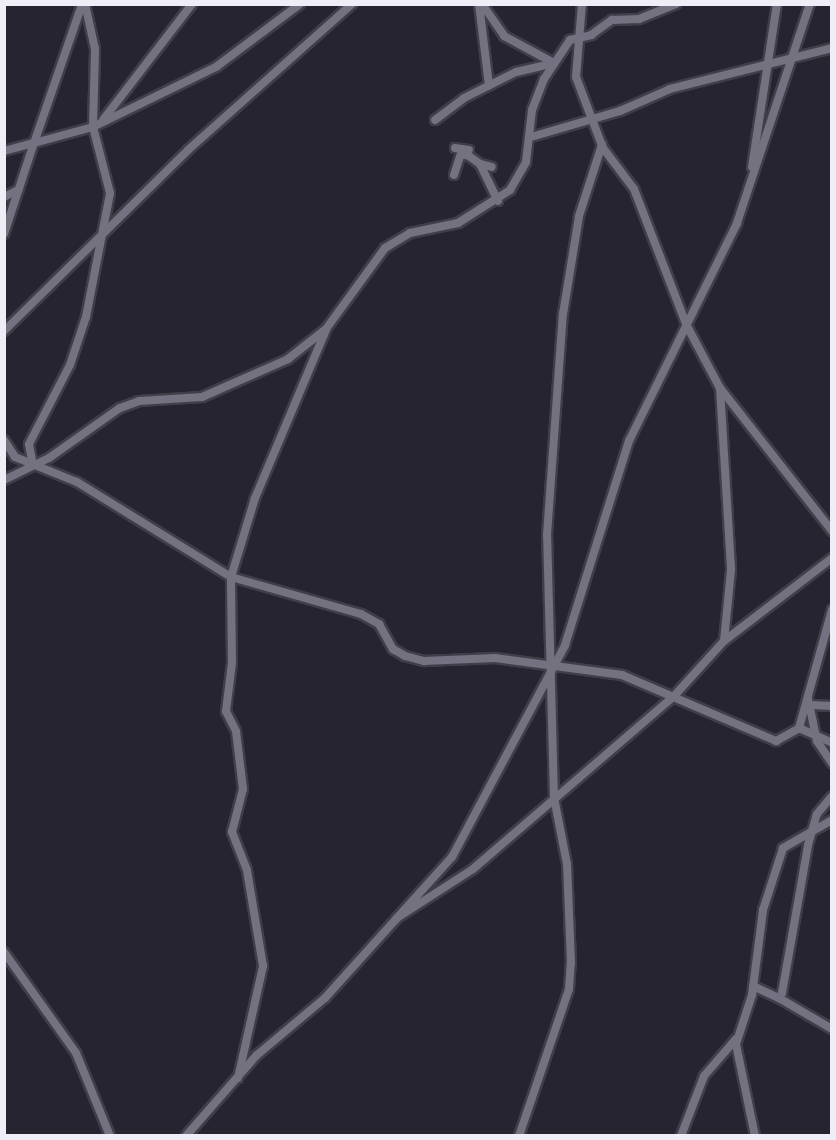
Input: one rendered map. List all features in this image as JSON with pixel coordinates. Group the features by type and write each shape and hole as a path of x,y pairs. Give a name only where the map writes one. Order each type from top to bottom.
{"street":[{"path":"33,465 29,444 70,365 86,317 97,241 110,193 93,127 95,49 83,4"},
{"path":"4,234 83,4"},
{"path":"102,122 192,4"},
{"path":"4,151 93,127 216,67 300,4"},
{"path":"4,331 188,150 352,4"},
{"path":"480,4 504,36 554,63"},
{"path":"480,4 489,85"},
{"path":"582,4 576,37 576,76 602,145 634,189 687,326 720,388 831,531"},
{"path":"238,1078 263,966 248,870 232,832 243,789 236,731 226,711 232,663 231,578 255,498 326,329 385,248 410,233 458,223 498,201 518,179 531,137 532,110 554,63 576,37 591,35 612,20 639,19 676,4"},
{"path":"752,175 755,125 770,61 777,4"},
{"path":"186,1136 276,1037 325,998 452,857 565,645 629,441 670,349 687,326 737,223 810,4"},
{"path":"531,137 770,61 831,48"},
{"path":"435,120 489,85 554,63"},
{"path":"519,1136 569,988 571,906 554,798 552,666 547,570 552,423 573,246 593,160 602,145"},
{"path":"455,148 474,152 498,201"},
{"path":"454,176 461,154 492,167"},
{"path":"4,197 18,190"},
{"path":"4,480 33,465 120,408 223,390 288,359 326,329"},
{"path":"720,388 731,570 724,641"},
{"path":"4,440 15,458 56,470 131,512 160,536 231,578 361,614 379,624 393,649 424,661 468,656 622,675 675,695 776,741 799,728 810,702 831,610"},
{"path":"397,918 473,869 675,695 724,641 831,558"},
{"path":"810,702 831,706"},
{"path":"810,702 817,741"},
{"path":"799,728 817,741 831,763"},
{"path":"817,741 831,744"},
{"path":"779,998 812,828 831,796"},
{"path":"755,1136 737,1062 739,1035 753,986 762,910 781,852 812,828 831,820"},
{"path":"4,952 76,1053 110,1136"},
{"path":"753,986 779,998 831,1029"},
{"path":"681,1136 704,1076 739,1035"}]}
